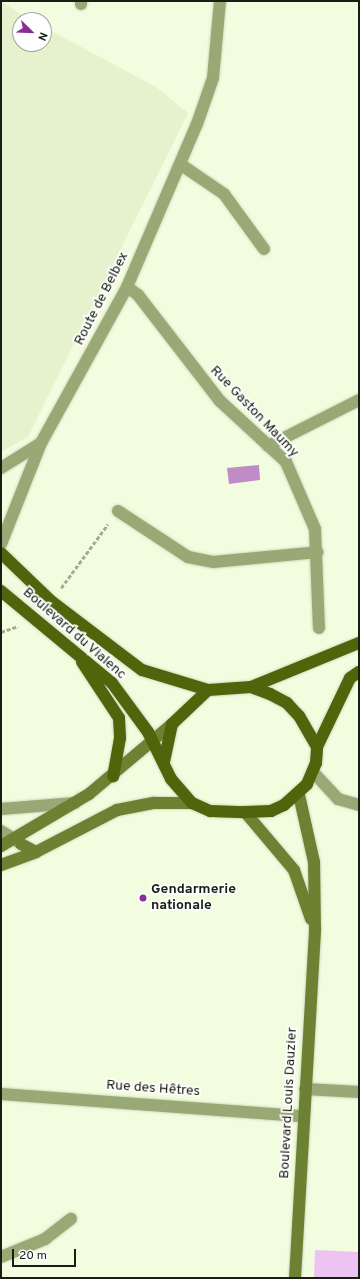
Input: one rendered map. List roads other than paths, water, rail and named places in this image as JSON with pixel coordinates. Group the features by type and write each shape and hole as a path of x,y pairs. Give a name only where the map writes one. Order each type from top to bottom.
{"main road":[{"name":"Boulevard du Vialenc","path":"1,553 51,601 142,670 208,690"},
{"name":"Boulevard du Vialenc","path":"1,591 112,683 153,741 164,762"},
{"path":"1,846 17,841 113,776 172,724 187,706 208,690 252,687 359,643"},
{"path":"74,650 119,718 120,738 113,776"},
{"path":"1,865 36,852 116,810 154,803 192,803 210,810 245,812 271,811 299,795 313,772 317,747 347,684 359,672"},
{"path":"252,687 287,702 310,730 317,747"},
{"path":"172,724 164,762 171,779 192,803"},
{"name":"Boulevard Louis Dauzier","path":"295,1278 303,1116 315,930 314,862 299,795"},
{"name":"Boulevard Louis Dauzier","path":"245,812 294,870 315,930"},
{"path":"17,841 36,852"}],"street":[{"name":"Route de Belbex","path":"1,544 41,443 127,287 180,164 212,78 220,1"},
{"path":"180,164 224,194 264,248"},
{"name":"Rue Gaston Maumy","path":"127,287 138,295 220,401 286,462 304,497 315,528 318,552 319,628"},
{"path":"268,446 359,400"},
{"name":"Route de Belbex","path":"1,468 41,443"},
{"path":"118,511 188,557 213,562 318,552"},
{"path":"313,772 338,799 359,805"},
{"path":"1,809 75,803"},
{"path":"1,831 17,841"},
{"path":"305,1090 359,1092"},
{"name":"Rue des Hêtres","path":"1,1094 303,1116"},
{"path":"1,1257 45,1238 71,1219"}],"place":[{"name":"Gendarmerie nationale","path":"143,898"}]}
